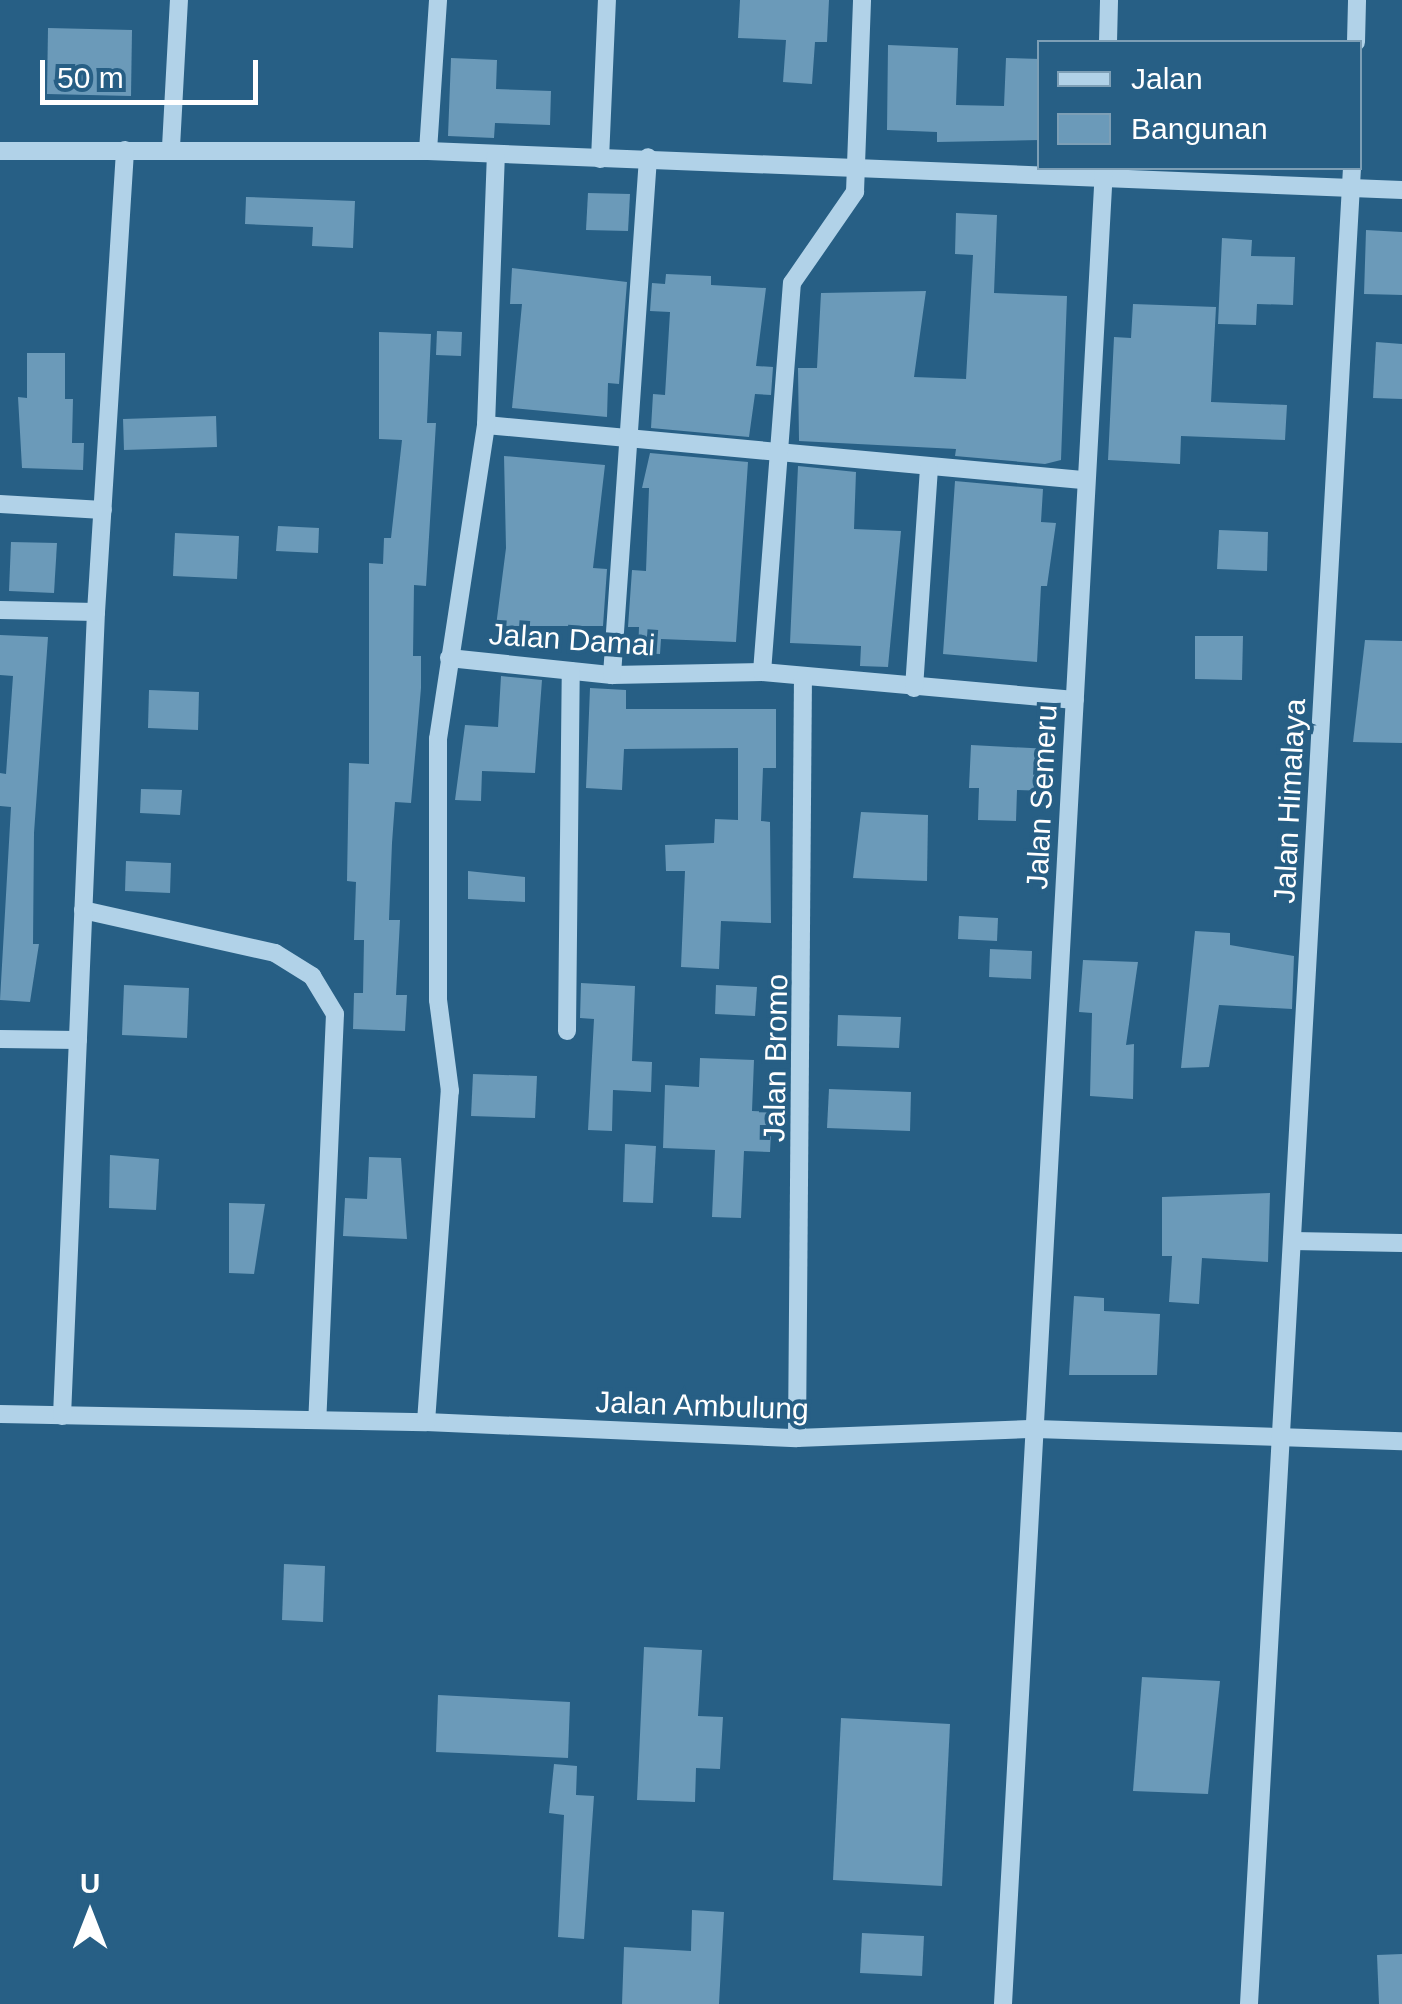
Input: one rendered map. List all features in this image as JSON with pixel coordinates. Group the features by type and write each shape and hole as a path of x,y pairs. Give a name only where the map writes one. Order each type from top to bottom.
{"street":[{"path":"172,147 180,0"},
{"path":"428,151 438,0"},
{"path":"600,159 607,0"},
{"path":"762,672 792,284 849,208 856,165 862,0"},
{"path":"1108,40 1109,0"},
{"path":"1356,40 1358,0"},
{"path":"0,151 172,147 428,151 600,159 648,157 1104,172 1352,190 1402,190"},
{"path":"62,1416 96,612 126,150"},
{"name":"Jalan Damai","path":"496,156 486,425 449,658 612,675 762,672 803,680 1075,700"},
{"path":"612,675 632,443 648,157"},
{"name":"Jalan Himalaya","path":"1249,2004 1352,170"},
{"name":"Jalan Semeru","path":"1003,2004 1075,700 1082,480 1104,172"},
{"path":"486,425 632,443 1082,480"},
{"path":"914,688 929,468"},
{"path":"0,504 103,510"},
{"path":"0,610 96,612"},
{"path":"426,1422 450,1091 438,1000 438,739 449,658"},
{"path":"568,1031 571,671"},
{"name":"Jalan Bromo","path":"798,1438 803,680"},
{"path":"83,910 275,952 312,976 335,1014 317,1419"},
{"path":"0,1039 78,1040"},
{"path":"1292,1240 1402,1243"},
{"name":"Jalan Ambulung","path":"0,1414 426,1422 798,1438 1036,1430 1402,1441"}],"building":[{"path":"740,0 829,0 827,42 815,42 812,84 783,82 786,40 738,38"},
{"path":"48,28 132,30 131,96 47,94"},
{"path":"888,45 958,48 956,105 1004,106 1006,58 1037,59 1037,140 937,142 937,132 887,130"},
{"path":"451,58 497,60 496,89 551,91 550,125 495,123 494,138 448,136"},
{"path":"588,193 630,194 628,231 586,230"},
{"path":"246,197 355,201 353,248 312,246 313,227 245,224"},
{"path":"956,213 997,215 994,293 1067,296 1061,460 1045,464 955,456 956,449 799,441 798,368 817,368 821,293 926,291 914,377 966,379 973,255 955,254"},
{"path":"1366,230 1402,232 1402,295 1364,294"},
{"path":"1222,238 1252,240 1251,256 1295,257 1293,305 1257,304 1256,325 1218,324"},
{"path":"512,268 627,282 619,384 608,383 607,417 512,408 522,304 510,304"},
{"path":"666,274 711,276 711,285 766,288 756,366 773,367 771,395 755,394 749,437 651,428 653,394 665,395 670,312 650,311 652,283 665,284"},
{"path":"1133,304 1216,307 1211,402 1287,405 1285,440 1181,436 1180,464 1108,460 1114,337 1131,338"},
{"path":"437,331 462,332 461,356 436,355"},
{"path":"379,332 431,334 427,423 436,423 426,586 414,585 413,656 421,656 421,688 411,803 395,802 392,843 389,920 400,920 396,995 407,995 405,1031 353,1029 354,993 363,993 364,940 354,940 356,882 347,881 349,763 369,764 369,563 383,564 384,538 391,538 402,440 379,439"},
{"path":"1376,342 1402,344 1402,399 1373,398"},
{"path":"27,353 65,353 65,399 73,399 72,443 84,443 83,470 22,468 18,397 27,398"},
{"path":"216,416 217,447 124,450 123,419"},
{"path":"650,453 748,462 736,642 661,639 660,654 638,653 639,627 628,627 632,570 646,571 649,488 642,488"},
{"path":"504,456 605,465 593,568 607,569 603,626 496,626 506,548"},
{"path":"798,466 856,472 854,529 901,531 888,667 860,666 861,646 790,643"},
{"path":"955,481 1043,489 1041,522 1056,523 1047,586 1041,586 1037,662 943,654"},
{"path":"278,526 319,528 318,553 276,551"},
{"path":"1219,530 1268,532 1267,571 1217,569"},
{"path":"175,533 239,536 237,579 173,576"},
{"path":"11,542 57,543 54,593 9,591"},
{"path":"0,635 48,637 34,833 33,944 39,944 30,1002 0,1000 11,807 0,806 0,773 6,774 13,676 0,675"},
{"path":"1195,636 1243,636 1242,680 1195,679"},
{"path":"1365,640 1402,641 1402,743 1353,742"},
{"path":"501,676 542,680 535,773 482,771 481,801 455,800 465,725 498,727"},
{"path":"590,688 626,690 626,709 776,709 776,768 763,768 761,821 770,822 771,923 721,921 719,969 681,967 685,871 666,871 665,845 714,843 715,819 738,820 738,748 624,749 622,790 586,788"},
{"path":"149,690 199,692 198,730 148,728"},
{"path":"971,745 1050,749 1049,791 1017,790 1016,821 978,820 979,788 969,788"},
{"path":"141,789 182,790 180,815 140,813"},
{"path":"861,812 928,815 927,881 853,878"},
{"path":"126,861 171,863 170,893 125,891"},
{"path":"468,871 525,877 525,902 468,899"},
{"path":"959,916 998,918 997,941 958,939"},
{"path":"1195,931 1230,933 1230,945 1294,956 1292,1009 1219,1005 1209,1067 1181,1068"},
{"path":"990,949 1032,951 1031,979 989,977"},
{"path":"1083,960 1138,962 1126,1045 1134,1044 1133,1099 1090,1096 1092,1013 1079,1012"},
{"path":"581,983 635,986 632,1061 652,1062 651,1092 613,1090 612,1131 588,1130 594,1019 580,1018"},
{"path":"124,985 189,988 187,1038 122,1035"},
{"path":"716,985 757,987 755,1016 715,1014"},
{"path":"838,1015 901,1017 899,1048 837,1046"},
{"path":"700,1058 754,1060 752,1111 772,1112 770,1152 744,1151 741,1218 712,1217 715,1150 663,1148 665,1085 699,1087"},
{"path":"473,1074 537,1076 535,1118 471,1116"},
{"path":"829,1089 911,1092 910,1131 827,1128"},
{"path":"625,1144 656,1146 653,1203 623,1202"},
{"path":"110,1155 159,1159 156,1210 109,1208"},
{"path":"369,1157 401,1158 407,1239 343,1236 345,1198 367,1199"},
{"path":"1270,1193 1268,1262 1202,1258 1199,1304 1169,1302 1172,1256 1162,1256 1162,1197"},
{"path":"229,1203 265,1204 254,1274 229,1273"},
{"path":"1074,1296 1104,1298 1104,1311 1160,1314 1157,1375 1069,1375"},
{"path":"284,1564 325,1566 323,1622 282,1620"},
{"path":"644,1647 702,1650 698,1716 723,1717 720,1769 696,1768 695,1802 637,1800"},
{"path":"1142,1677 1220,1681 1208,1794 1133,1791"},
{"path":"438,1695 570,1702 568,1758 436,1752"},
{"path":"841,1718 950,1724 942,1886 833,1880"},
{"path":"554,1764 577,1766 576,1795 594,1796 584,1939 558,1937 564,1815 549,1813"},
{"path":"692,1910 724,1912 719,2004 622,2004 624,1947 691,1951"},
{"path":"862,1933 924,1936 922,1976 860,1973"},
{"path":"1402,1954 1402,2004 1379,2004 1377,1955"}]}
